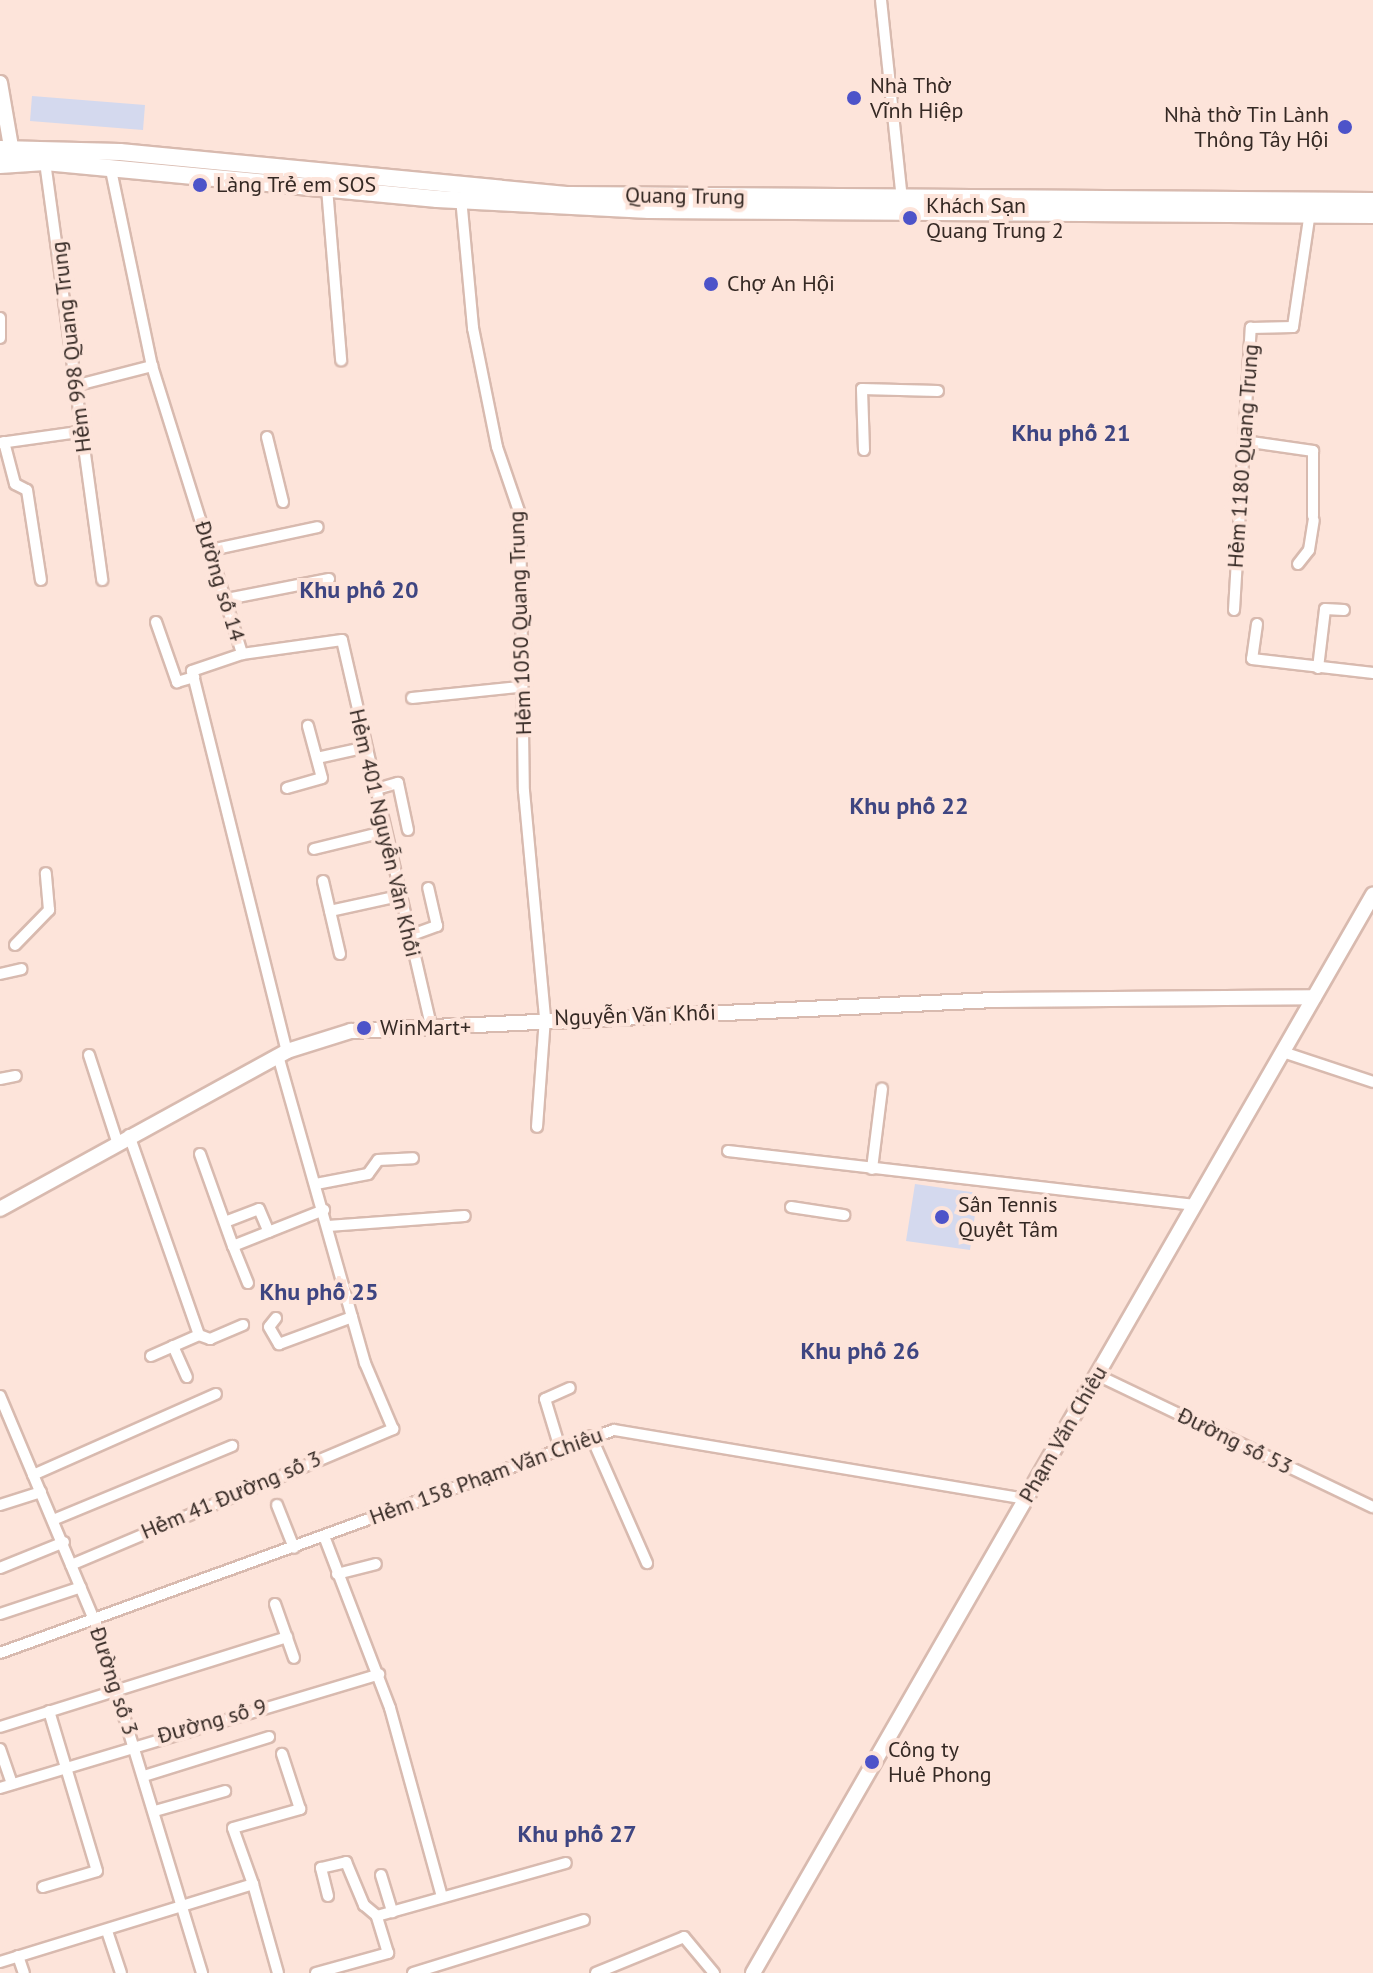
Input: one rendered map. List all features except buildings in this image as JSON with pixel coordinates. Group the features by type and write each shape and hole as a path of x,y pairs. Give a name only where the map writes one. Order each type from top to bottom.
{"main road":[{"name":"Quang Trung","path":"6,156 111,170 327,188 461,193"},
{"name":"Quang Trung","path":"6,156 523,199 1311,207 1373,201"},
{"name":"Quang Trung","path":"523,199 902,200 994,205"},
{"name":"Quang Trung","path":"1311,207 1373,215"}],"street":[{"path":"881,0 902,200"},
{"path":"0,83 6,156"},
{"name":"Hẻm 998 Quang Trung","path":"45,162 78,432 99,523 102,580"},
{"name":"Đường số 14","path":"111,170 152,366 242,654 195,667 194,677"},
{"path":"327,188 341,360"},
{"name":"Hẻm 1050 Quang Trung","path":"461,193 473,328 497,447 520,514 519,687 545,1018 537,1127"},
{"name":"Hẻm 1180 Quang Trung","path":"1234,610 1251,328 1293,327 1311,207"},
{"path":"0,318 0,338"},
{"path":"74,386 152,366"},
{"path":"864,450 862,389 938,391"},
{"path":"41,580 27,490 15,484 2,442 78,432"},
{"path":"267,437 283,502"},
{"path":"1244,441 1313,451 1313,518 1309,550 1298,564"},
{"path":"211,550 318,527"},
{"path":"227,599 329,579"},
{"path":"1318,668 1325,609 1344,610"},
{"path":"156,622 177,682 194,677 283,1054 352,1317 279,1344 269,1327 276,1318"},
{"path":"1257,624 1252,659 1373,673"},
{"name":"Hẻm 401 Nguyễn Văn Khối","path":"242,654 342,640 362,748 431,1026"},
{"path":"412,698 519,687"},
{"path":"287,788 322,778 308,726"},
{"path":"317,758 362,748"},
{"path":"373,790 398,783 408,830"},
{"path":"314,849 383,832"},
{"path":"15,945 49,910 46,873"},
{"path":"323,881 340,954"},
{"path":"409,936 437,926 428,888"},
{"name":"Phạm Văn Chiêu","path":"753,1973 1373,895"},
{"path":"330,911 399,896"},
{"path":"0,974 21,969"},
{"name":"Nguyễn Văn Khối","path":"0,1207 283,1054 351,1031 545,1018 1121,995 1314,997"},
{"path":"1283,1052 1373,1082"},
{"path":"89,1055 199,1335"},
{"path":"0,1079 16,1076"},
{"path":"872,1169 882,1089"},
{"path":"728,1151 1195,1205"},
{"path":"200,1154 248,1283"},
{"path":"316,1184 368,1174 378,1160 413,1158"},
{"path":"791,1207 844,1215"},
{"path":"225,1222 259,1209 269,1232"},
{"path":"233,1246 324,1210"},
{"path":"328,1226 465,1216"},
{"name":"Hẻm 41 Đường số 3","path":"71,1565 393,1429 352,1317"},
{"path":"151,1356 199,1335 210,1339 243,1325"},
{"path":"173,1346 187,1377"},
{"name":"Đường số 53","path":"1097,1375 1373,1507"},
{"path":"559,1445 545,1399 570,1388"},
{"path":"33,1475 216,1394"},
{"name":"Đường số 3","path":"0,1396 96,1624 202,1973"},
{"name":"Hẻm 158 Phạm Văn Chiêu","path":"0,1653 96,1624 559,1445 591,1436 649,1432 775,1461 920,1476 1026,1499"},
{"path":"591,1436 647,1563"},
{"path":"53,1520 232,1446"},
{"path":"0,1505 41,1492"},
{"path":"277,1505 294,1548"},
{"path":"324,1536 379,1674 442,1897"},
{"path":"0,1568 64,1542"},
{"path":"337,1574 376,1564"},
{"path":"0,1614 81,1587"},
{"path":"275,1604 294,1658"},
{"path":"0,1727 287,1637"},
{"name":"Đường số 9","path":"0,1788 133,1743 379,1674"},
{"path":"43,1887 97,1871 49,1711"},
{"path":"144,1776 269,1737"},
{"path":"0,1749 12,1784"},
{"path":"278,1973 253,1884 233,1828 300,1809 282,1754"},
{"path":"155,1811 225,1791"},
{"path":"316,1973 388,1953 377,1916 364,1905 346,1862 321,1868 328,1896"},
{"path":"377,1916 566,1863"},
{"path":"381,1875 392,1912"},
{"path":"0,1962 185,1909 253,1884"},
{"path":"413,1973 584,1920"},
{"path":"107,1931 121,1973"},
{"path":"596,1973 684,1937 714,1973"},
{"path":"18,1956 24,1973"}],"shaded area":[{"path":"32,96 145,105 143,130 30,121"},
{"name":"Sân Tennis Quyết Tâm","path":"915,1184 978,1193 970,1250 906,1241"}],"place":[{"name":"Nhà Thờ Vĩnh Hiệp","path":"854,98"},
{"name":"Nhà thờ Tin Lành Thông Tây Hội","path":"1345,127"},
{"name":"Làng Trẻ em SOS","path":"200,185"},
{"name":"Khách Sạn Quang Trung 2","path":"910,218"},
{"name":"Chợ An Hội","path":"711,284"},
{"name":"WinMart+","path":"364,1028"},
{"name":"Sân Tennis Quyết Tâm","path":"942,1217"},
{"name":"Công ty Huê Phong","path":"872,1762"}],"district":[{"name":"Khu phố 21","path":"1071,433"},
{"name":"Khu phố 20","path":"359,590"},
{"name":"Khu phố 22","path":"909,806"},
{"name":"Khu phố 25","path":"319,1292"},
{"name":"Khu phố 26","path":"860,1351"},
{"name":"Khu phố 27","path":"577,1834"}]}
